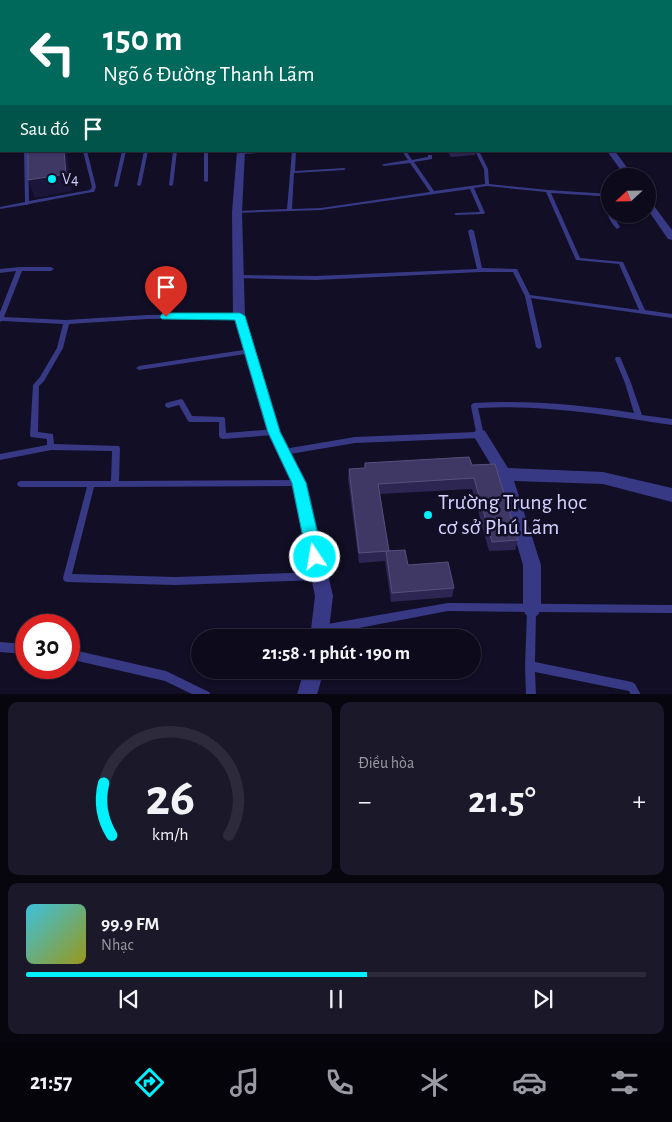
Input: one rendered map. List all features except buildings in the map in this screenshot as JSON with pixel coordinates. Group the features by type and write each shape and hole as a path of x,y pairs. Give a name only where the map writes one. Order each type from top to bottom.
{"street":[{"path":"241,152 237,212 237,277 240,316 274,432 299,483 324,596 321,629"},
{"path":"612,152 623,168"},
{"path":"656,215 672,237"},
{"path":"480,435 504,474 526,565 532,609"},
{"path":"504,474 603,478 672,496"},
{"path":"307,694 311,679"}],"lane":[{"path":"26,152 27,204"},
{"path":"0,208 92,191 94,187 85,152"},
{"path":"116,186 124,152"},
{"path":"139,185 146,152"},
{"path":"171,185 174,152"},
{"path":"206,152 206,181"},
{"path":"289,210 294,152"},
{"path":"405,152 433,193"},
{"path":"477,152 486,169 487,185"},
{"path":"384,165 430,158 430,156"},
{"path":"292,172 344,169"},
{"path":"237,212 321,209 472,189 487,185 601,195"},
{"path":"456,214 483,213 472,189"},
{"path":"548,190 578,258 621,263 643,312"},
{"path":"615,223 617,227"},
{"path":"471,230 480,270"},
{"path":"20,269 0,320 66,322 147,317 240,316"},
{"path":"0,271 51,269"},
{"path":"237,277 316,278 515,270 528,296 540,347"},
{"path":"528,296 672,316"},
{"path":"51,447 50,436 34,435 36,385 60,348 66,322"},
{"path":"139,368 250,351"},
{"path":"618,359 638,417"},
{"path":"168,404 181,402 190,419 222,419 223,436 274,432"},
{"path":"283,452 355,440 480,435 474,406 554,404 672,422"},
{"path":"0,457 51,447 116,448 115,484"},
{"path":"22,484 299,483"},
{"path":"91,484 67,578 175,581 319,576"},
{"path":"344,629 448,607 672,609"},
{"path":"531,694 532,609"},
{"path":"0,647 15,648"},
{"path":"80,656 166,676 206,694"},
{"path":"530,666 632,687 636,694"}],"place":[{"name":"V4","path":"52,179"},
{"name":"Trường Trung học cơ sở Phú Lãm","path":"428,515"}],"route":[{"path":"166,317 240,316 274,432 299,483 315,557"}]}
